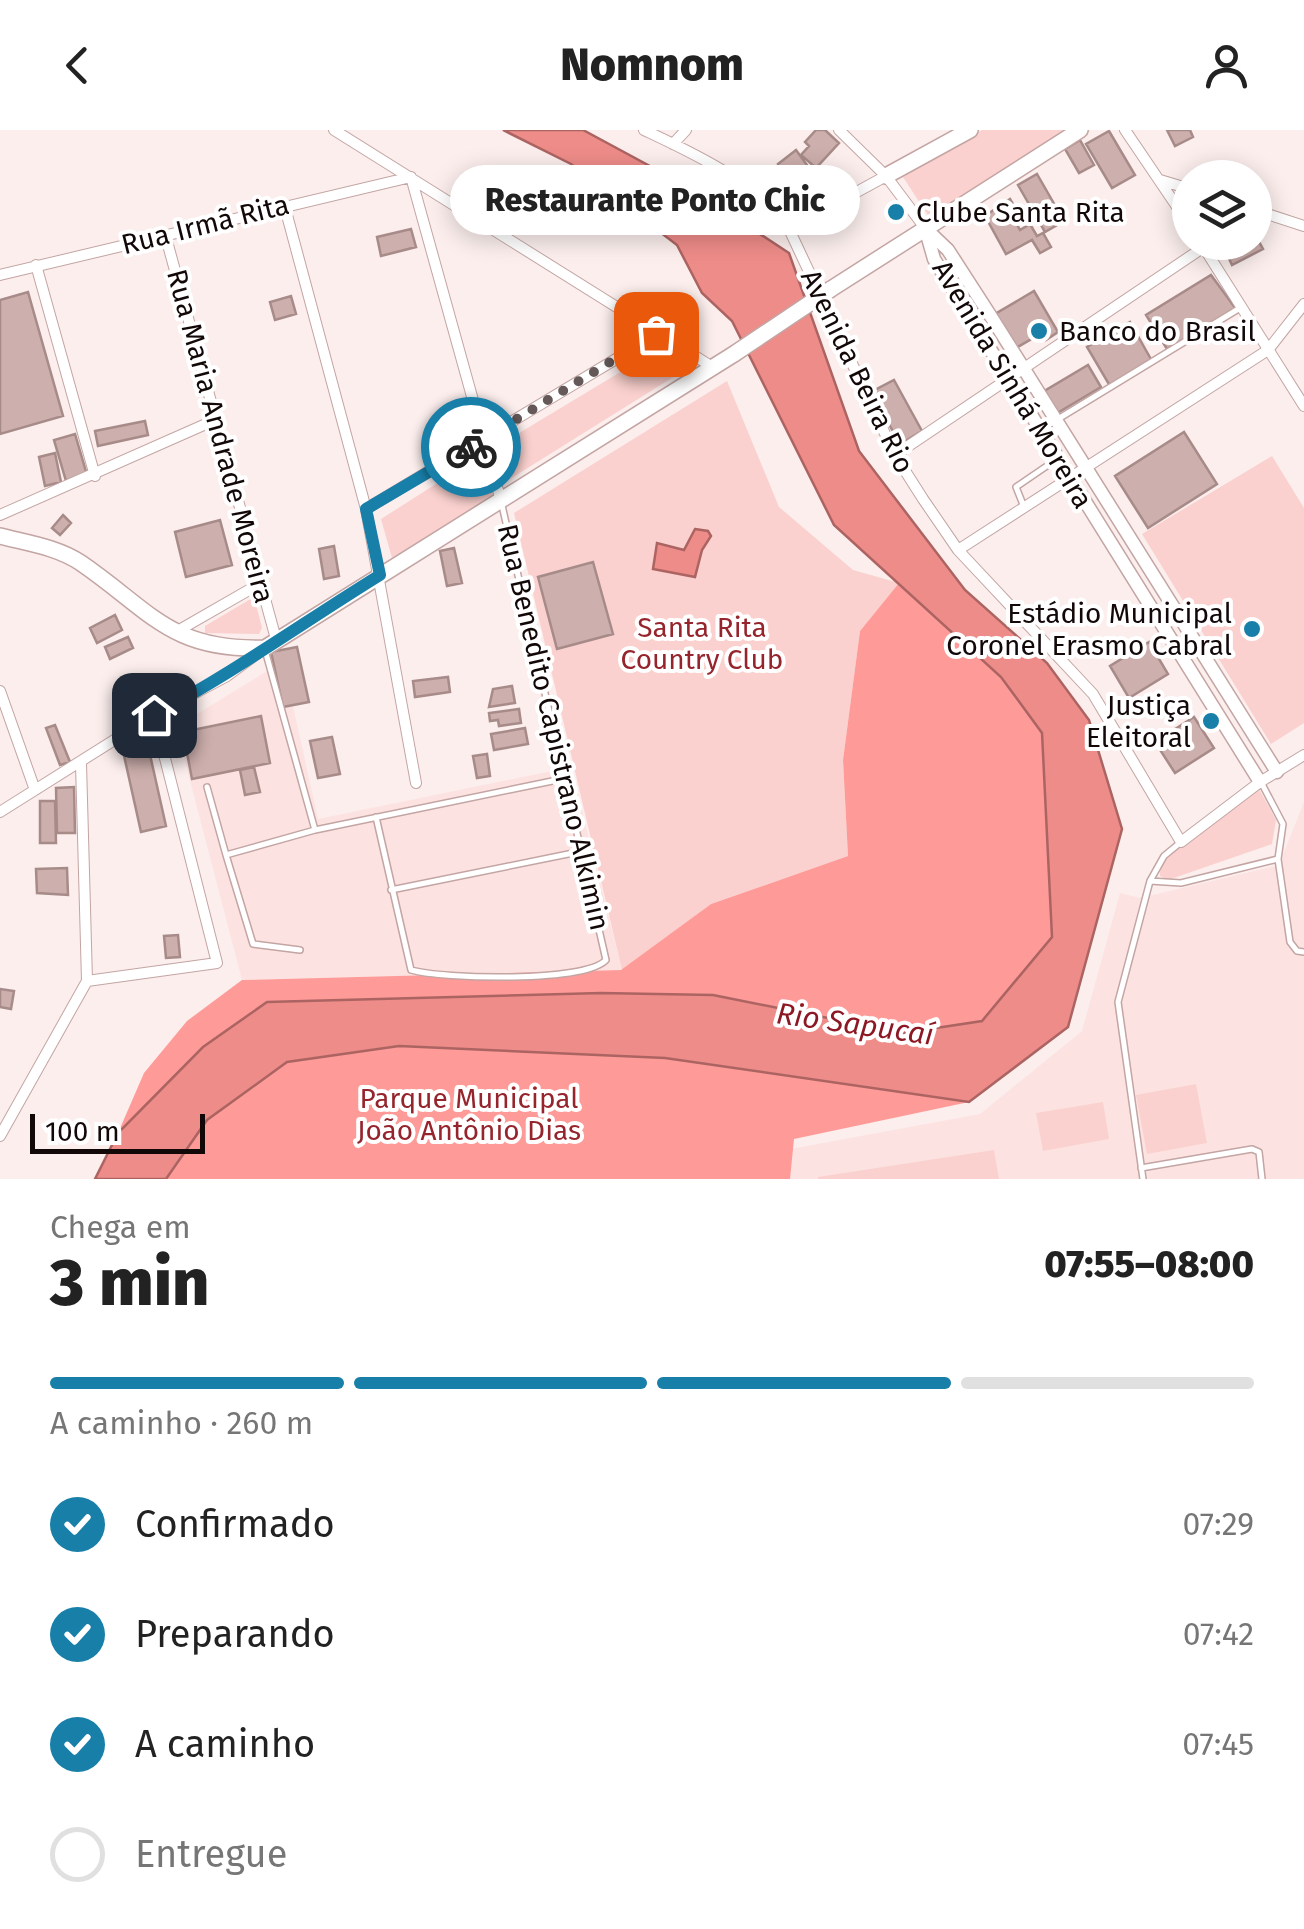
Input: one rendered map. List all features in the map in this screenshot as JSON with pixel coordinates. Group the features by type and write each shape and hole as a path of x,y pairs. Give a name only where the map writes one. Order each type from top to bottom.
{"main road":[{"path":"886,176 970,130"},
{"path":"0,536 55,550 80,563 173,634 218,647 270,644 714,368 1080,130"}],"street":[{"path":"334,130 714,368"},
{"name":"Avenida Beira Rio","path":"644,130 746,183 769,202 789,229 895,455 958,550 1093,694 1181,842"},
{"path":"673,144 686,130"},
{"path":"838,130 886,176 926,228"},
{"path":"1125,130 1172,199"},
{"path":"789,229 886,176"},
{"path":"411,177 501,500"},
{"name":"Rua Irmã Rita","path":"0,275 284,204 411,177"},
{"path":"1159,179 1172,183"},
{"path":"284,204 366,509 416,784"},
{"path":"1272,216 1304,226"},
{"name":"Avenida Sinhá Moreira","path":"926,228 948,250 1278,772"},
{"name":"Avenida Sinhá Moreira","path":"926,228 934,260 1260,782"},
{"name":"Rua Maria Andrade Moreira","path":"165,234 262,584 270,644"},
{"path":"895,455 1181,260"},
{"path":"1212,260 1304,406"},
{"path":"36,266 94,476"},
{"path":"958,550 1067,476 1268,350 1304,304"},
{"path":"366,509 656,334"},
{"path":"0,515 215,420"},
{"path":"1118,556 1132,546"},
{"path":"173,634 262,584"},
{"path":"0,812 82,764 154,715 227,676 270,644"},
{"path":"0,691 35,790"},
{"path":"87,982 217,963 154,715"},
{"path":"0,739 15,730"},
{"path":"1181,842 1260,782 1304,755"},
{"path":"0,1136 87,982 82,764"}],"lane":[{"path":"1039,430 1243,306"},
{"path":"1024,507 1016,493 1018,485 1057,458"},
{"name":"Rua Benedito Capistrano Alkimin","path":"391,890 408,966 416,972 576,972 598,967 606,954 501,500"},
{"name":"Rua Maria Andrade Moreira","path":"270,644 315,830"},
{"path":"226,855 315,830 567,778"},
{"path":"1260,782 1283,824 1278,859 1290,942 1296,951 1304,952"},
{"path":"207,787 253,944 300,950"},
{"path":"376,817 391,890 583,850"},
{"path":"1143,1179 1118,1002 1150,881 1164,856 1181,842"},
{"path":"1150,881 1181,883 1278,859"},
{"path":"1141,1168 1252,1148 1259,1152 1262,1179"}],"shaded area":[{"path":"283,661 318,819 571,767 622,970 242,980 176,727"},
{"path":"1304,802 1304,1179 744,1179 741,1158 980,1114 1082,1031 1120,893 1140,898 1279,865"}],"green space":[{"path":"982,130 1066,130 929,217 903,177"},
{"path":"662,347 691,366 505,482 496,447"},
{"name":"Santa Rita Country Club","path":"727,381 779,507 853,570 899,583 860,631 843,760 848,856 711,904 622,970 514,513"},
{"path":"483,454 493,496 392,558 381,519"},
{"name":"Estádio Municipal Coronel Erasmo Cabral","path":"1272,456 1304,508 1304,723 1271,744 1142,534"},
{"path":"899,583 1001,677 1042,733 1052,937 982,1022 903,1033 713,995 601,993 267,1002 203,1047 118,1133 144,1073 187,1021 242,980 621,970 711,904 848,856 843,760 860,631"},
{"path":"254,597 262,628 259,634 205,633 205,626"},
{"path":"1259,789 1276,820 1272,844 1168,880 1160,876 1163,864 1184,840"},
{"name":"Parque Municipal João Antônio Dias","path":"399,1046 666,1058 969,1102 794,1139 790,1179 166,1179 207,1120 287,1062"},
{"path":"1196,1084 1207,1143 1147,1154 1136,1095"},
{"path":"1103,1102 1109,1139 1043,1151 1036,1113"},
{"path":"994,1150 999,1179 818,1179 818,1177"}],"water":[{"name":"Rio Sapucaí","path":"503,130 583,130 685,185 789,253 859,451 965,590 1047,663 1089,720 1122,829 1068,1027 969,1102 665,1058 399,1046 287,1062 207,1120 166,1179 95,1179 118,1133 203,1047 267,1002 601,993 713,995 903,1033 982,1021 1052,937 1042,733 1001,677 834,525 732,321 702,293 677,245 571,164"},
{"path":"695,529 708,531 711,536 702,550 695,577 653,569 657,543 684,550"}],"building":[{"path":"816,130 825,130 839,143 816,168 801,155 809,146 805,142"},
{"path":"1167,130 1190,130 1193,137 1175,146"},
{"path":"1109,131 1135,175 1112,188 1086,144"},
{"path":"1080,140 1094,165 1079,173 1065,149"},
{"path":"796,150 812,172 798,182 793,175 788,178 778,164"},
{"path":"1037,174 1064,221 1045,232 1018,185"},
{"path":"790,192 807,208 798,217 781,202"},
{"path":"1010,199 1020,216 1014,219 1020,230 1030,224 1037,236 1043,233 1051,247 1040,253 1032,240 1006,254 985,216"},
{"path":"411,229 416,247 381,256 377,237"},
{"path":"1211,275 1236,309 1167,349 1146,315"},
{"path":"1034,291 1058,332 1046,340 1042,333 1016,348 995,314"},
{"path":"28,292 63,416 0,434 0,300"},
{"path":"291,296 296,314 275,320 270,302"},
{"path":"1130,322 1152,361 1110,386 1087,347"},
{"path":"1088,365 1101,387 1054,415 1041,393"},
{"path":"894,380 922,431 900,444 871,392"},
{"path":"145,421 148,435 98,446 95,431"},
{"path":"1184,432 1217,484 1148,528 1115,476"},
{"path":"75,434 87,475 66,481 54,440"},
{"path":"55,453 61,482 45,486 39,457"},
{"path":"63,515 71,523 60,535 52,528"},
{"path":"220,520 232,565 186,577 175,532"},
{"path":"334,546 339,576 324,579 319,549"},
{"path":"454,548 462,583 447,586 440,551"},
{"path":"593,562 613,634 557,649 538,577"},
{"path":"115,615 122,630 97,643 90,628"},
{"path":"128,637 133,648 110,659 105,647"},
{"path":"1149,642 1168,674 1129,698 1110,666"},
{"path":"297,647 309,702 283,707 271,652"},
{"path":"448,677 450,692 415,697 413,681"},
{"path":"512,686 515,703 489,707 493,689"},
{"path":"519,709 521,723 499,726 498,720 490,721 489,713"},
{"path":"261,716 270,763 192,779 183,732"},
{"path":"1194,717 1214,748 1175,773 1155,742"},
{"path":"55,725 70,762 60,765 46,728"},
{"path":"525,728 528,744 494,750 491,734"},
{"path":"146,737 166,826 141,832 123,751"},
{"path":"332,737 340,774 318,778 310,741"},
{"path":"487,754 490,776 477,778 473,756"},
{"path":"254,767 260,792 245,795 240,770"},
{"path":"74,787 75,833 57,833 56,788"},
{"path":"40,801 55,801 56,843 40,843"},
{"path":"67,868 68,895 37,893 36,869"},
{"path":"178,935 180,957 166,958 164,936"},
{"path":"0,989 14,991 11,1009 0,1007"}],"way so far":[{"path":"471,447 656,334"}],"place":[{"name":"Clube Santa Rita","path":"896,212"},
{"name":"Banco do Brasil","path":"1039,331"},
{"name":"Restaurante Ponto Chic","path":"656,334"},
{"name":"Estádio Municipal Coronel Erasmo Cabral","path":"1252,629"},
{"name":"Justiça Eleitoral","path":"1211,721"}],"route":[{"path":"154,715 227,676 276,638 380,575 366,509 471,447"}]}
